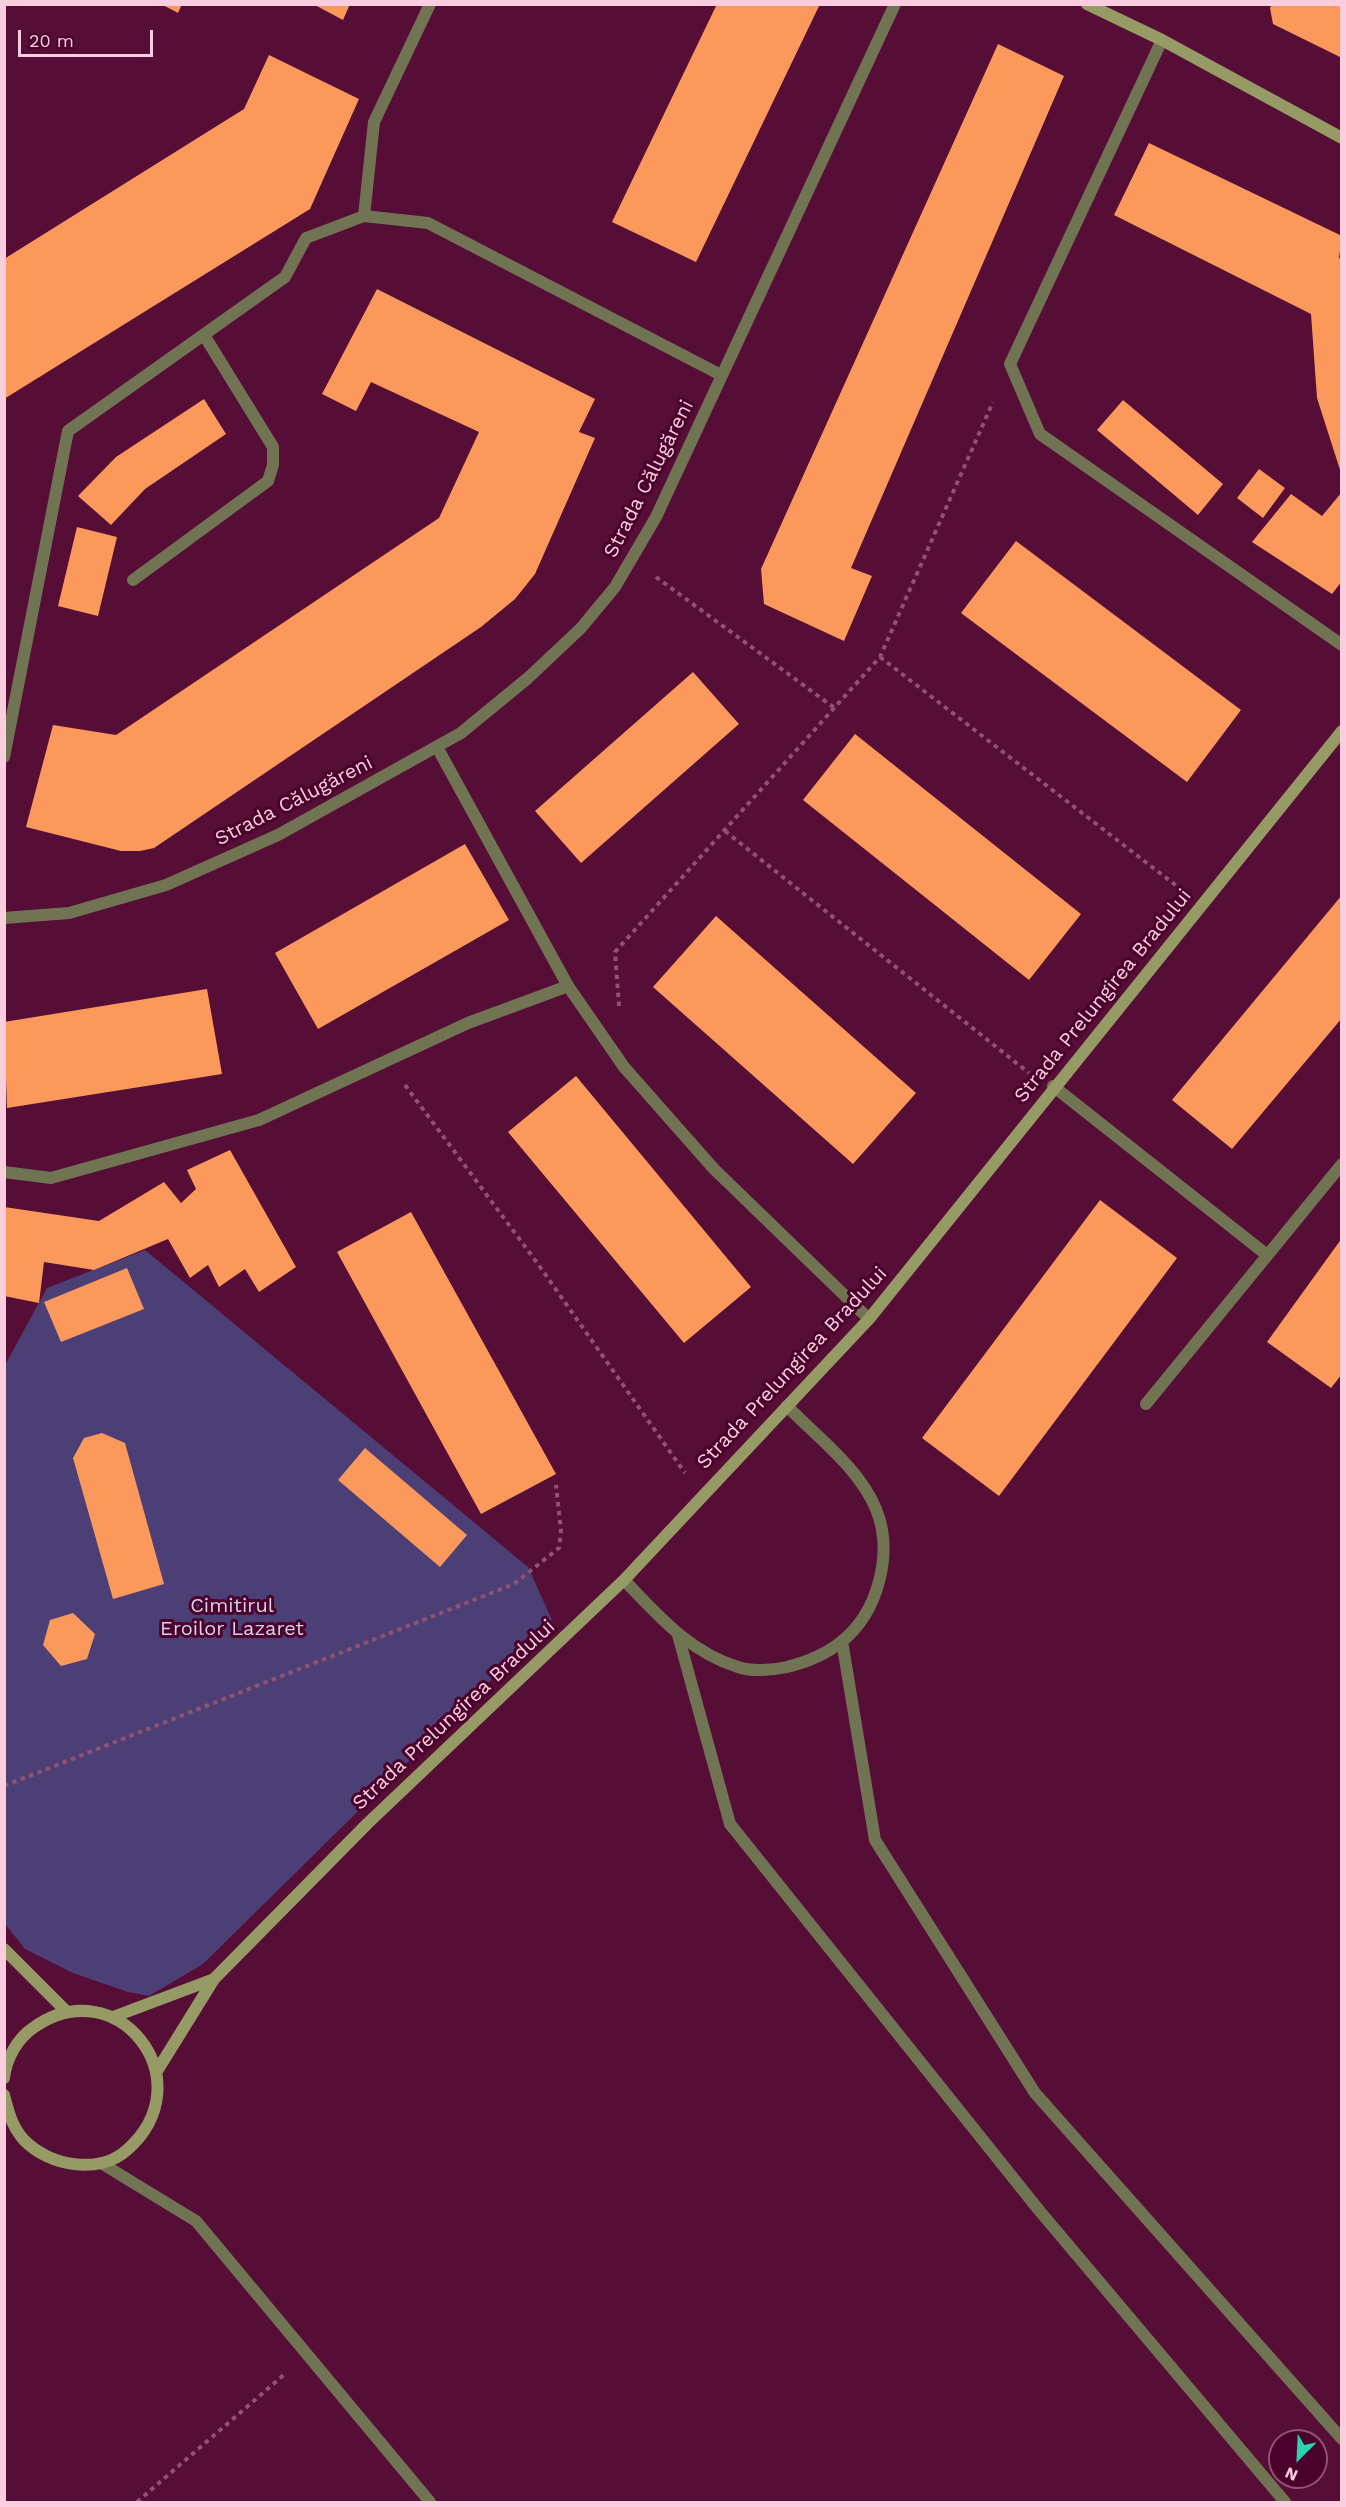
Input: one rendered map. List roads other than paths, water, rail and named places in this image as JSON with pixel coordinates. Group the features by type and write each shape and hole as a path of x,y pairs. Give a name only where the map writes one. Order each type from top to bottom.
{"street":[{"path":"364,216 374,122 430,4"},
{"name":"Strada Călugăreni","path":"4,918 69,913 166,885 278,835 461,733 520,685 581,628 615,587 656,517 895,4"},
{"path":"1087,4 1162,40 1341,138"},
{"path":"1162,40 1010,364 1040,434 1341,645"},
{"path":"4,757 10,700 68,431 285,278 306,238 364,216 428,223 721,375"},
{"path":"133,580 268,481 273,465 273,447 204,335"},
{"name":"Strada Prelungirea Bradului","path":"157,2070 214,1979 368,1823 624,1580 869,1319 1053,1086 1203,905 1341,731"},
{"path":"437,747 568,986 624,1067 714,1169 869,1319"},
{"path":"4,1172 51,1178 259,1120 468,1023 568,986"},
{"path":"1053,1086 1267,1255"},
{"path":"1146,1404 1341,1164"},
{"path":"624,1580 678,1635 707,1656 741,1668 776,1670 811,1661 842,1641 865,1614 879,1581 884,1545 876,1510 859,1478 787,1406"},
{"path":"678,1635 730,1824 1038,2209 1286,2502"},
{"path":"842,1641 875,1840 1035,2093 1341,2439"},
{"path":"4,1950 66,2011"},
{"name":"Strada Prelungirea Bradului","path":"113,2017 214,1979"},
{"path":"4,2095 9,2116 24,2140 46,2157 73,2165 101,2163 123,2154 141,2138 153,2118 159,2095 157,2070 141,2039 133,2030 113,2017 90,2010 66,2011 44,2020 26,2033 13,2050 5,2072"},
{"path":"101,2163 196,2221 430,2502"}],"park label":[{"name":"Cimitirul Eroilor Lazaret","path":"232,1618"}]}
